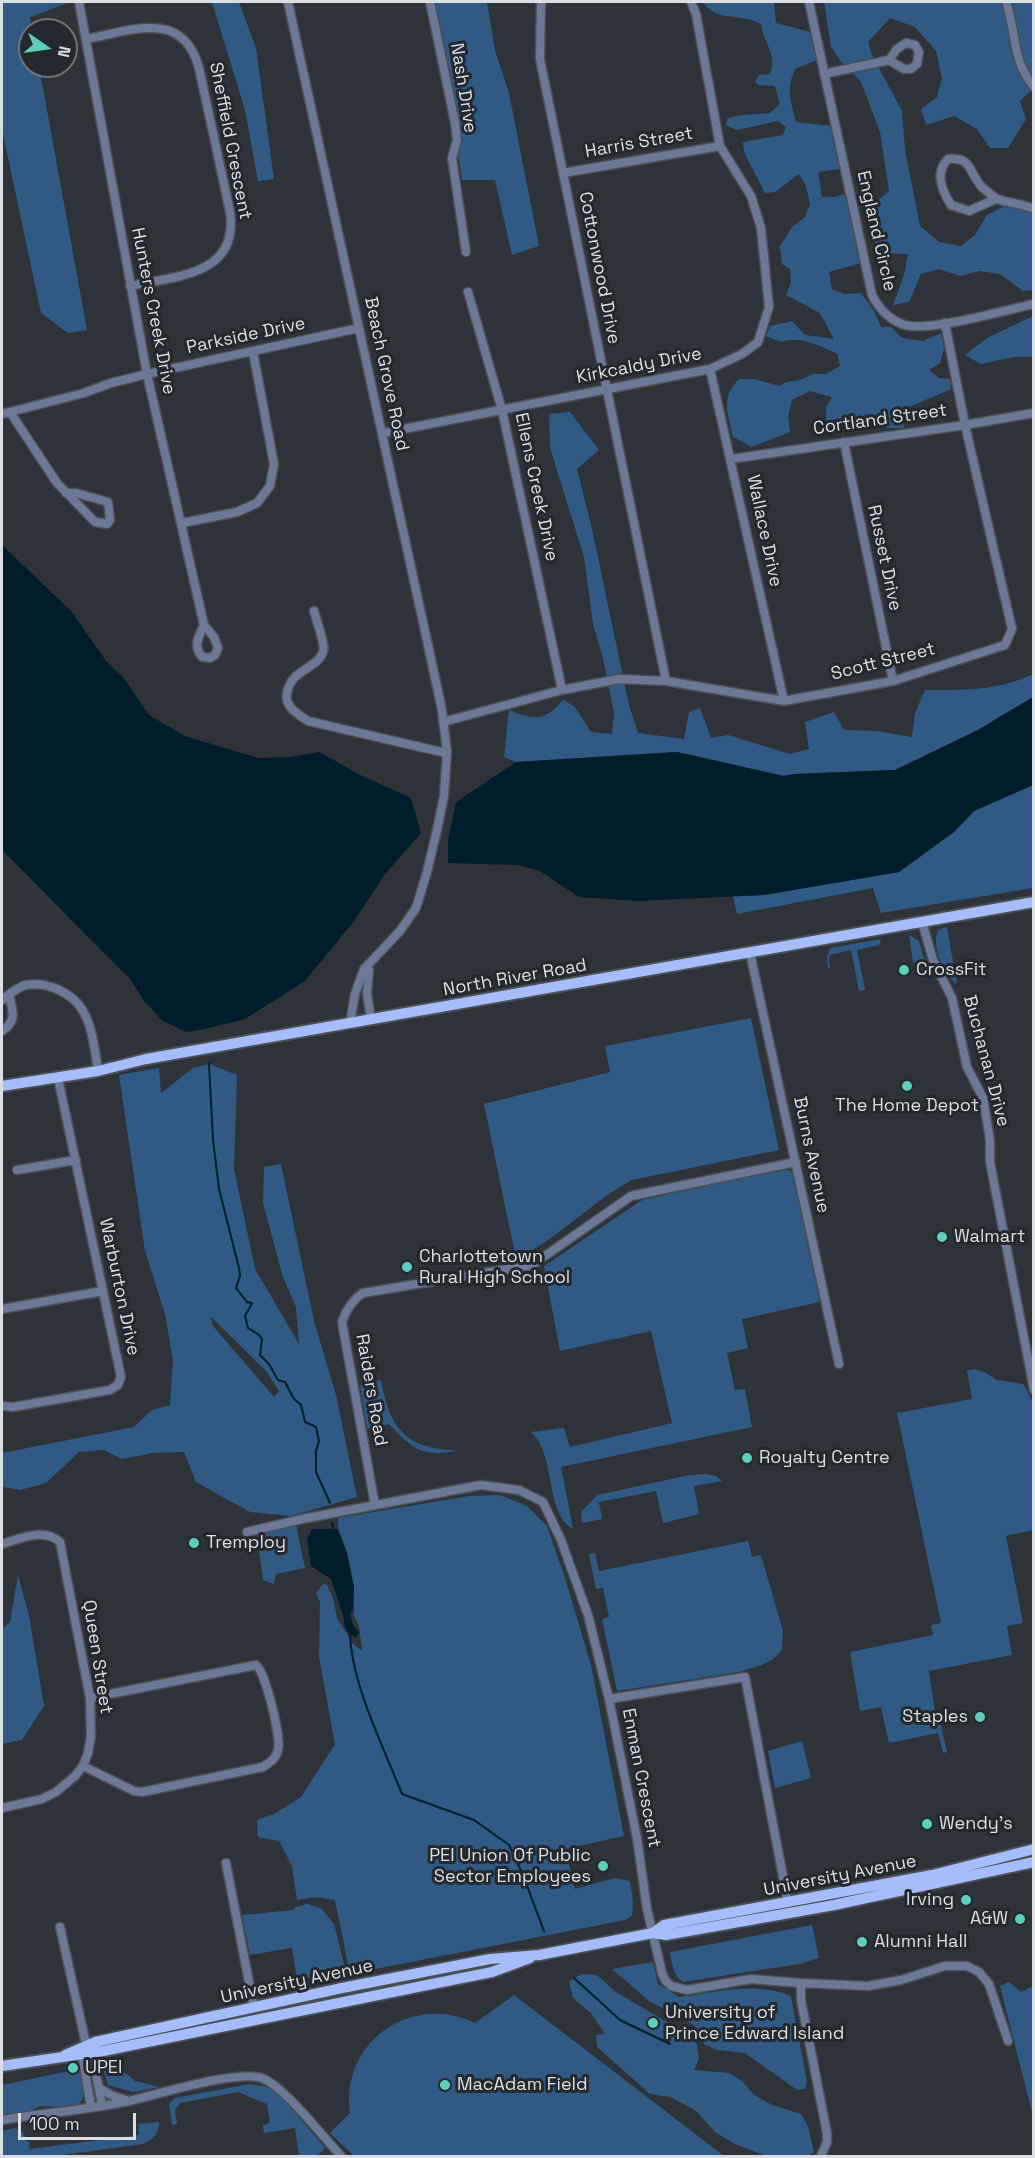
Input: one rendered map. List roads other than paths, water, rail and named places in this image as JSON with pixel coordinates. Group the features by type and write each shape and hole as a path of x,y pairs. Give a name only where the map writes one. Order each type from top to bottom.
{"main road":[{"name":"North River Road","path":"2,1086 98,1071 146,1059 1034,902"},
{"name":"University Avenue","path":"654,1937 664,1925 932,1875 1034,1849"},
{"name":"University Avenue","path":"2,2066 65,2055 254,2008 490,1959 654,1937 763,1918 1034,1862"},
{"name":"University Avenue","path":"87,2050 492,1972 539,1954"}],"street":[{"name":"Hunters Creek Drive","path":"80,2 147,374 204,625"},
{"name":"Beach Grove Road","path":"288,2 383,433 443,722 446,753 444,796 416,908 400,930 373,958"},
{"name":"Nash Drive","path":"430,2 455,123 457,140 452,158 466,252"},
{"name":"Cottonwood Drive","path":"541,2 540,58 666,681"},
{"name":"Kirkcaldy Drive","path":"383,433 710,369 742,354 758,342 769,307 767,276 758,219 751,196 720,146 696,14 691,2"},
{"name":"England Circle","path":"809,2 872,295 878,307 889,318 906,325 925,327 1034,304"},
{"path":"1006,2 1023,73 1034,87"},
{"name":"Sheffield Crescent","path":"86,39 157,27 173,32 187,43 197,59 230,212 231,229 228,245 218,259 190,273 130,286"},
{"path":"824,74 889,60"},
{"name":"Harris Street","path":"563,173 720,146"},
{"path":"996,199 969,211 951,205 944,195 940,176 941,165 948,159 962,160 968,164 981,186 996,199 1015,202 1034,209"},
{"name":"Ellens Creek Drive","path":"468,292 502,410 562,690"},
{"name":"Scott Street","path":"443,722 562,690 619,679 666,681 784,701 893,681 1005,645 1011,629 965,425 945,323"},
{"name":"Parkside Drive","path":"6,413 147,374 359,328"},
{"path":"182,523 237,512 257,502 270,486 273,464 253,352"},
{"name":"Wallace Drive","path":"710,369 784,701"},
{"path":"6,413 66,493 95,522 107,524 110,520 108,502 84,494 66,493"},
{"name":"Cortland Street","path":"731,459 1034,413"},
{"name":"Russet Drive","path":"844,442 893,681"},
{"path":"314,611 325,649 322,656 289,681 286,697 291,710 308,721 446,753"},
{"name":"Buchanan Drive","path":"922,922 933,960 952,998 967,1067 983,1098 990,1140 990,1162 1034,1390"},
{"name":"Burns Avenue","path":"750,953 839,1364"},
{"path":"371,1020 367,975 373,958"},
{"path":"350,1023 362,975 373,958"},
{"path":"2,1031 13,1019 13,1010 5,997 25,986 41,985 70,995 83,1011 91,1032 98,1071"},
{"name":"Warburton Drive","path":"2,1406 13,1407 110,1390 118,1385 121,1377 58,1078"},
{"path":"16,1170 76,1160"},
{"name":"Raiders Road","path":"375,1505 342,1322 355,1298 363,1293 532,1265 631,1196 796,1162"},
{"path":"2,1309 103,1291"},
{"path":"247,1532 481,1485 519,1490 543,1502 561,1540 588,1615 609,1699"},
{"name":"Queen Street","path":"2,1544 31,1536 50,1536 60,1542 63,1550 90,1698 91,1736 83,1766"},
{"path":"2,1808 42,1799 56,1792 83,1766 134,1791 142,1792 263,1767 275,1758 279,1749 267,1684 262,1669 256,1665 90,1698"},
{"name":"Enman Crescent","path":"788,1903 745,1677 609,1699 654,1937 665,1980 678,1989 695,1990 751,1979 868,1986 901,1980 945,1966 967,1966 979,1972 989,1984 1008,2041"},
{"path":"226,1863 254,2008"},
{"path":"60,1927 87,2050 102,2105"},
{"path":"801,1983 801,2000 826,2133 825,2149 821,2157"},
{"path":"87,2050 91,2107"},
{"path":"2,2120 130,2101 164,2090 241,2076 261,2077 279,2089 341,2157"},
{"path":"99,2088 111,2095 130,2101"}],"waterway":[{"path":"209,1064 213,1140 219,1189 240,1276 236,1288 247,1302 252,1303 245,1316 248,1328 262,1339 260,1355 269,1364 278,1380 285,1382 294,1399 301,1405 305,1422 316,1427 319,1441 316,1451 316,1472 330,1503"},
{"path":"332,1523 334,1532"},
{"path":"350,1632 352,1652 362,1693 402,1794 474,1820 509,1845 544,1931"},
{"path":"574,1978 620,2020 670,2044"}],"place":[{"name":"CrossFit","path":"904,970"},
{"name":"The Home Depot","path":"907,1086"},
{"name":"Walmart","path":"942,1237"},
{"name":"Charlottetown Rural High School","path":"407,1267"},
{"name":"Royalty Centre","path":"747,1458"},
{"name":"Tremploy","path":"194,1543"},
{"name":"Staples","path":"980,1717"},
{"name":"Wendy's","path":"927,1824"},
{"name":"PEI Union Of Public Sector Employees","path":"603,1866"},
{"name":"Irving","path":"966,1900"},
{"name":"A&W","path":"1020,1919"},
{"name":"Alumni Hall","path":"862,1942"},
{"name":"University of Prince Edward Island","path":"653,2023"},
{"name":"UPEI","path":"73,2068"},
{"name":"MacAdam Field","path":"445,2085"}]}
